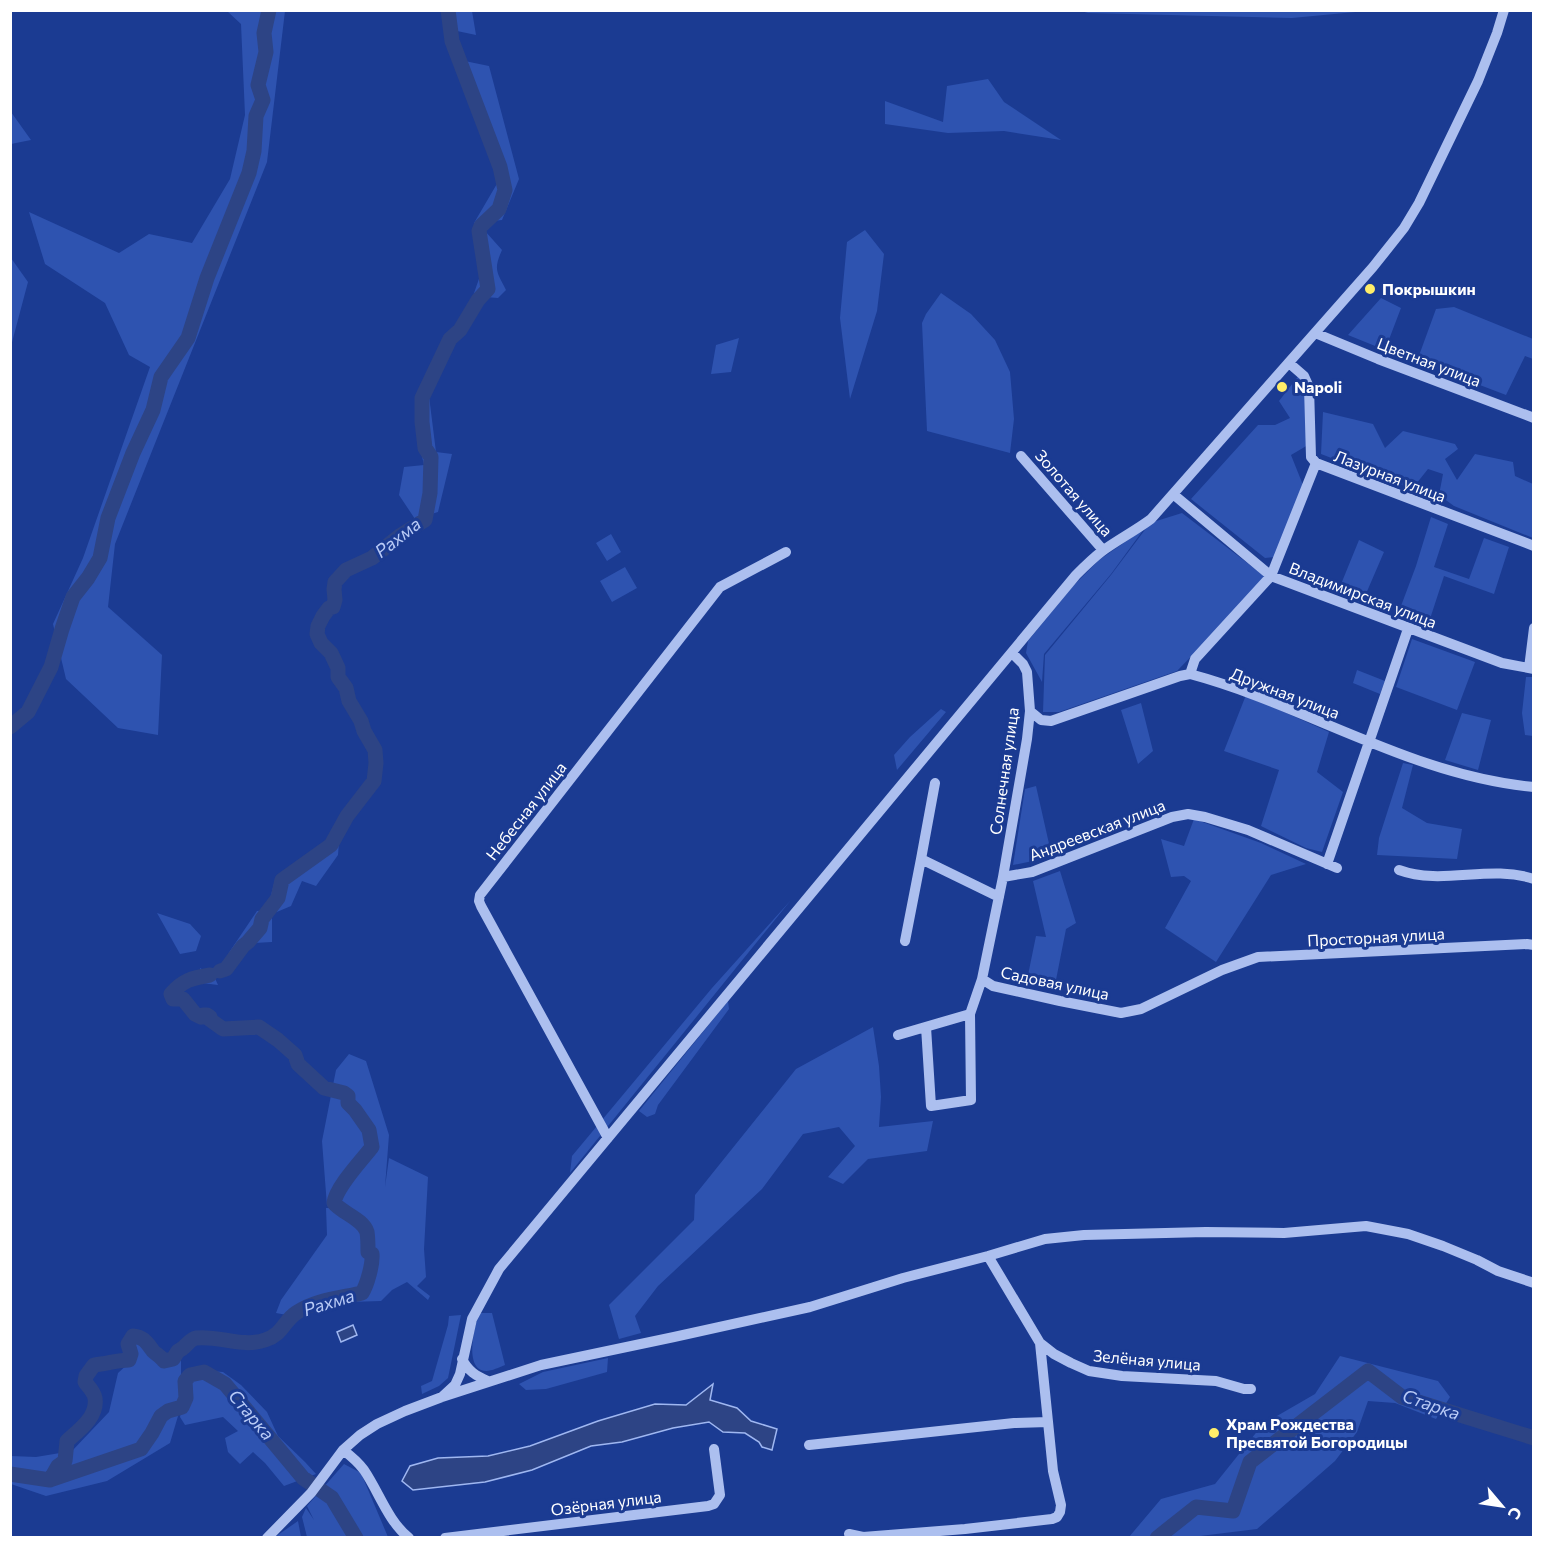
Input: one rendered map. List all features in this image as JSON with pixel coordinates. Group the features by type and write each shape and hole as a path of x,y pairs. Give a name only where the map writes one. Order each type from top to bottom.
{"street":[{"path":"442,1397 455,1385 472,1319 499,1269 1076,575 1103,550 1151,519 1392,245 1419,204 1478,81 1504,10"},
{"name":"Цветная улица","path":"1315,333 1533,418"},
{"path":"1289,363 1304,376 1310,387 1311,457 1316,463"},
{"name":"Золотая улица","path":"1022,456 1103,550"},
{"name":"Лазурная улица","path":"1271,576 1316,463 1533,546"},
{"path":"1173,494 1271,576"},
{"name":"Небесная улица","path":"608,1138 481,906 480,895 720,587 786,552"},
{"name":"Владимирская улица","path":"1190,674 1195,659 1271,576 1502,663 1531,668"},
{"path":"1531,668 1533,628"},
{"path":"1369,743 1408,629"},
{"name":"Солнечная улица","path":"926,1027 931,1106 971,1100 970,1014 982,979 1003,877 1030,711 1027,672 1023,664 1012,653"},
{"path":"1030,711 1041,720 1051,721 1190,674"},
{"name":"Дружная улица","path":"1190,674 1265,699 1369,743 1425,763 1479,778 1533,788"},
{"name":"Андреевская улица","path":"1003,877 1032,872 1172,817 1188,814 1248,830 1332,866 1369,743"},
{"path":"905,941 935,783"},
{"path":"921,859 999,897"},
{"path":"1399,870 1412,875 1440,876 1508,873 1533,879"},
{"name":"Просторная улица","path":"1222,970 1258,957 1533,945"},
{"name":"Садовая улица","path":"982,979 993,986 1122,1013 1141,1010 1222,970"},
{"path":"898,1035 970,1014"},
{"path":"267,1538 319,1483 344,1449 377,1424 405,1411 541,1365 810,1307 903,1278 1045,1239 1084,1235 1284,1233 1366,1226 1408,1234 1533,1283"},
{"name":"Зелёная улица","path":"987,1256 1040,1343 1071,1363 1089,1371 1122,1376 1216,1381 1251,1389"},
{"path":"849,1534 863,1537 965,1529 1057,1517 1061,1505 1053,1471 1040,1343"},
{"path":"462,1359 473,1374 488,1382"},
{"path":"809,1445 1014,1423 1048,1422"},
{"path":"344,1449 365,1472 395,1523 409,1538"},
{"name":"Озёрная улица","path":"445,1538 708,1506 714,1504 720,1495 714,1449"}],"shaded area":[{"path":"227,11 285,11 267,162 115,544 108,607 162,655 158,735 118,728 66,679 53,624 83,558 150,367 129,355 105,303 45,264 29,212 119,253 149,234 192,243 230,179 245,115 241,24"},
{"path":"451,11 472,11 476,35 457,31"},
{"path":"1081,11 1366,11 1292,18"},
{"path":"455,59 489,66 519,179 502,220 474,223 498,182"},
{"path":"988,79 1004,102 1061,140 1004,131 948,133 885,124 885,101 943,122 947,86"},
{"path":"11,112 31,140 11,144"},
{"path":"865,230 884,254 877,311 850,399 840,318 847,242"},
{"path":"485,231 502,250 497,271 506,290 498,298 473,296 481,273 477,245"},
{"path":"11,258 28,282 11,346"},
{"path":"941,293 971,314 995,340 1010,372 1014,419 1010,453 927,431 922,323"},
{"path":"1381,298 1401,308 1385,350 1348,335"},
{"path":"1454,307 1533,339 1533,359 1525,356 1506,395 1417,361 1436,309"},
{"path":"739,338 731,372 711,374 716,345"},
{"path":"1300,374 1309,389 1308,445 1291,455 1303,485 1276,557 1265,558 1191,499 1258,425 1275,425 1290,418 1279,401"},
{"path":"429,396 436,452 452,454 438,512 415,519 399,495 404,467 424,465 416,431 416,413"},
{"path":"1323,412 1373,424 1385,448 1403,431 1455,444 1458,449 1445,459 1457,480 1475,454 1513,462 1515,476 1533,484 1533,538 1454,506 1439,495 1443,474 1428,469 1412,489 1321,454"},
{"path":"1182,513 1267,578 1177,671 1059,712 1043,712 1045,655 1111,575 1150,523"},
{"path":"1431,517 1448,524 1434,567 1469,579 1484,538 1509,547 1494,594 1444,576 1428,625 1398,614"},
{"path":"1144,529 1111,574 1044,654 1042,682 1026,653 1028,641 1072,587 1099,560"},
{"path":"611,534 621,552 607,561 596,543"},
{"path":"1359,540 1384,552 1362,603 1337,594"},
{"path":"625,567 637,588 612,602 600,581"},
{"path":"1412,639 1475,662 1457,710 1396,687"},
{"path":"1357,670 1385,681 1380,694 1353,683"},
{"path":"1526,677 1533,677 1533,736 1525,735 1522,713"},
{"path":"1246,695 1329,732 1317,772 1343,792 1322,852 1306,848 1261,826 1279,770 1224,751"},
{"path":"1141,703 1153,751 1138,764 1121,710"},
{"path":"941,709 946,712 897,770 894,755"},
{"path":"1462,713 1491,720 1478,770 1445,760"},
{"path":"1403,763 1413,765 1402,808 1427,823 1462,829 1457,859 1377,855 1379,838"},
{"path":"1036,786 1052,857 1013,865 1025,789"},
{"path":"1194,819 1261,843 1306,864 1271,875 1216,962 1165,928 1191,881 1184,876 1171,877 1161,839 1184,846"},
{"path":"339,842 338,855 316,886 302,881 291,906 272,914 272,942 253,943 228,954 257,911 267,910 275,880 312,863"},
{"path":"1060,871 1076,923 1066,929 1055,985 1027,980 1036,936 1046,937 1033,881"},
{"path":"791,900 570,1173 572,1156 712,988"},
{"path":"157,913 190,924 201,936 196,951 180,954"},
{"path":"200,968 214,976 218,985 202,983"},
{"path":"728,1001 729,1009 658,1105 655,1114 647,1117 639,1111"},
{"path":"873,1027 881,1097 879,1127 933,1121 927,1151 868,1159 843,1184 828,1177 855,1146 839,1127 803,1134 762,1189 658,1286 635,1316 641,1333 619,1339 609,1305 694,1220 695,1195 796,1069"},
{"path":"349,1054 366,1061 389,1135 385,1187 389,1158 428,1177 424,1249 426,1277 417,1286 430,1296 428,1300 407,1282 392,1290 381,1301 349,1302 340,1293 308,1303 287,1315 276,1313 281,1300 327,1235 326,1208 333,1208 337,1188 343,1178 335,1187 332,1207 327,1206 322,1141 336,1070"},
{"path":"479,1313 492,1313 505,1365 490,1371 481,1370 473,1360 475,1326"},
{"path":"461,1315 448,1378 439,1386 422,1394 421,1386 432,1381 449,1316"},
{"path":"353,1325 357,1335 341,1342 337,1332"},
{"path":"140,1340 167,1364 181,1356 178,1416 170,1443 107,1481 46,1496 11,1484 11,1456 36,1457 72,1451 109,1412 118,1373 130,1362 133,1352 131,1345"},
{"path":"1340,1356 1438,1381 1450,1397 1436,1419 1395,1403 1368,1401 1357,1432 1335,1461 1257,1529 1192,1537 1129,1537 1161,1499 1215,1484 1263,1424 1315,1394"},
{"path":"608,1358 607,1372 546,1389 526,1390 519,1384 543,1372"},
{"path":"199,1370 223,1372 241,1385 267,1412 278,1436 316,1474 284,1486 253,1452 240,1464 228,1452 225,1438 238,1431 223,1417 185,1425 180,1417 188,1380"},
{"path":"713,1384 710,1400 737,1408 751,1421 777,1429 772,1450 762,1447 759,1442 745,1433 723,1432 709,1422 673,1428 622,1442 591,1446 532,1470 485,1482 413,1490 402,1481 410,1466 438,1458 488,1456 530,1446 598,1421 655,1404 686,1405"},
{"path":"344,1464 361,1473 388,1537 307,1537 302,1517 306,1508 314,1520 307,1506"},
{"path":"298,1521 301,1537 275,1537"}],"waterway":[{"path":"10,727 28,712 51,667 73,597 100,558 108,518 133,453 153,410 161,377 188,338 207,278 249,173 254,151 256,116 263,100 258,85 266,52 264,33 269,10"},
{"name":"Рахма","path":"220,971 226,969 260,928 262,919 278,898 282,880 331,845 347,816 374,781 375,750 349,701 346,688 338,677 338,668 331,653 321,643 317,634 318,626 329,608 333,607 335,582 346,570 372,558 425,520 430,493 431,457 425,448 422,398 450,339 460,330 478,300 488,289 479,231 481,226 499,209 505,190 500,167 452,41 448,10"},
{"name":"Рахма","path":"10,1474 50,1480 58,1466 65,1461 67,1441 82,1428 94,1411 95,1398 85,1382 86,1376 94,1365 129,1360 131,1354 128,1344 133,1336 145,1341 164,1361 173,1359 178,1351 196,1338 256,1342 276,1335 292,1316 303,1309 328,1300 362,1293 366,1285 372,1258 372,1254 368,1252 367,1232 361,1223 334,1203 339,1189 372,1147 369,1130 348,1103 348,1096 324,1088 298,1064 295,1055 259,1027 223,1029 207,1015 201,1017 195,1014 183,999 173,999 171,994 184,983 210,975"},
{"name":"Старка","path":"1157,1538 1196,1507 1233,1511 1250,1462 1368,1371 1402,1397 1534,1438"},
{"name":"Старка","path":"50,1480 141,1449 161,1416 168,1411 182,1407 186,1398 185,1381 190,1375 204,1372 225,1384 303,1478 332,1498 356,1538"}],"place":[{"name":"Покрышкин","path":"1370,289"},
{"name":"Napoli","path":"1282,387"},
{"name":"Храм Рождества Пресвятой Богородицы","path":"1214,1433"}]}
